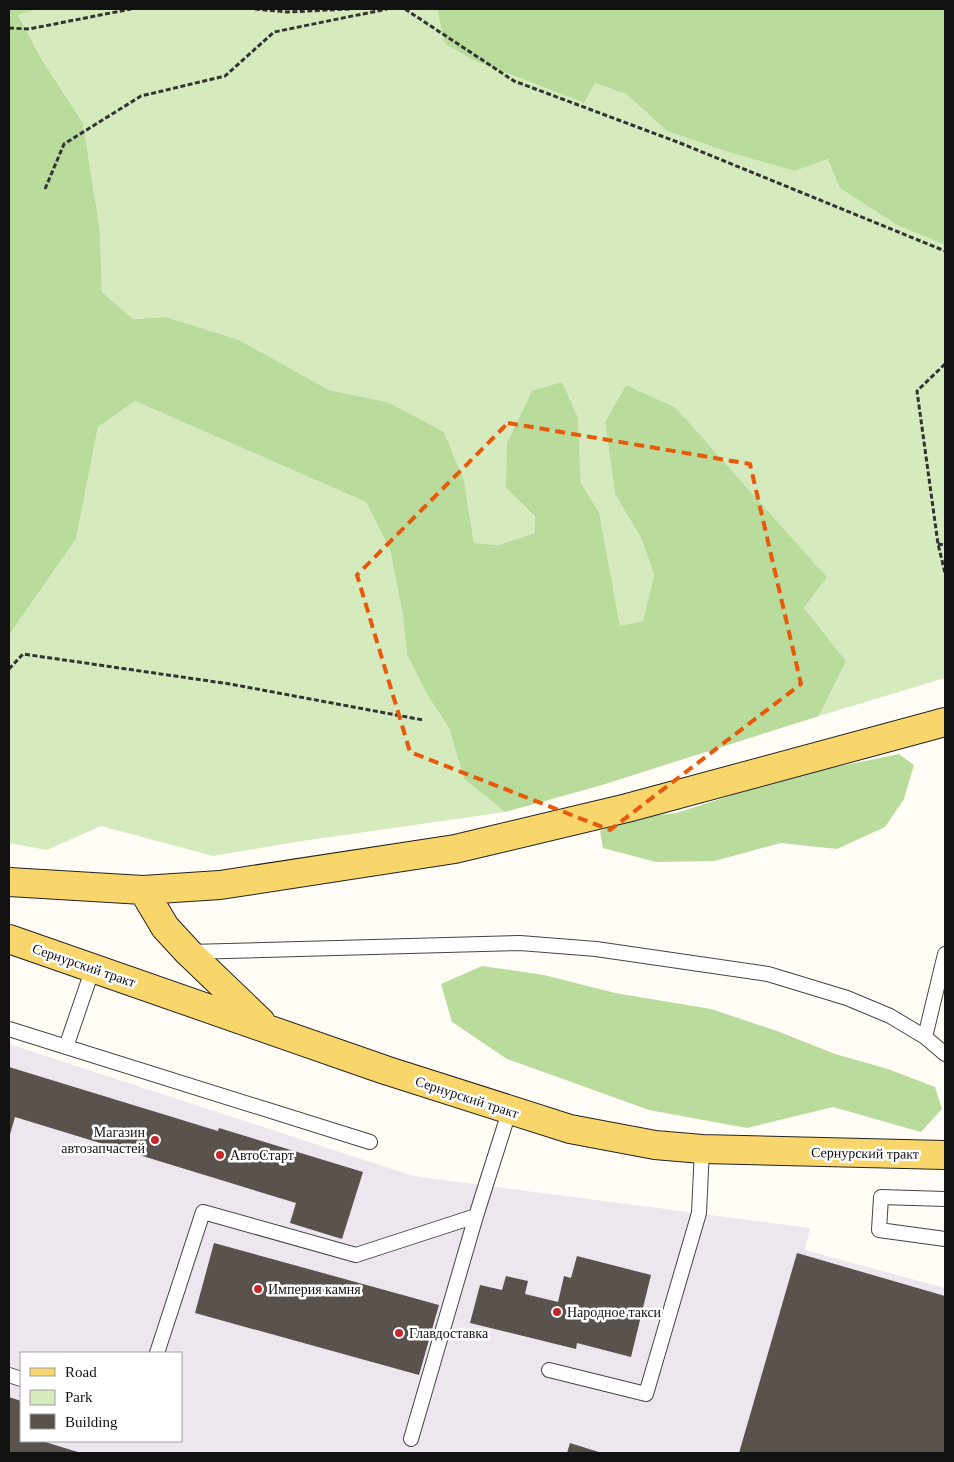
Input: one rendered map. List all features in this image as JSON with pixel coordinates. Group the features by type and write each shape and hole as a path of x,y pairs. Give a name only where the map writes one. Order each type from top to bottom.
{"main road":[{"path":"9,882 144,890 238,882 455,849 627,808 945,722"},
{"path":"144,890 165,927 188,952 267,1028"},
{"name":"Сернурский тракт","path":"9,939 509,1112 608,1138 702,1149 945,1155"}],"lane":[{"path":"188,952 520,943 596,949 768,974 847,998 890,1016 925,1037 945,1054"},
{"path":"925,1037 945,954"},
{"path":"66,1047 93,968"},
{"path":"9,1029 370,1142"},
{"path":"412,1439 476,1216 509,1112"},
{"path":"549,1370 646,1394 699,1213 702,1149"},
{"path":"945,1199 881,1197 879,1230 945,1239"},
{"path":"157,1352 202,1212 356,1255 476,1216"}],"path":[{"path":"9,28 29,30 131,9"},
{"path":"255,9 287,12 350,9"},
{"path":"45,189 64,144 141,96 225,76 274,32 387,9"},
{"path":"405,9 514,81 680,143 945,250"},
{"path":"945,364 918,391 938,544 945,573"},
{"path":"938,544 945,545"},
{"path":"9,669 23,654 230,684 423,720"}],"highlighted area":[{"path":"508,423 750,464 801,684 610,830 410,752 357,575"}],"shaded area":[{"path":"9,1044 413,1176 810,1228 805,1250 945,1288 945,1453 9,1453"}],"green space":[{"path":"9,9 38,9 18,15 42,60 83,123 100,231 102,292 133,319 166,317 239,340 329,390 387,402 444,432 464,481 474,543 499,545 535,533 535,517 506,488 507,443 532,391 562,382 578,418 581,483 599,512 620,626 643,621 654,575 641,538 615,494 605,422 626,385 675,407 827,577 804,608 846,661 819,716 602,785 505,812 464,779 449,728 428,696 407,655 403,616 390,550 366,502 135,401 98,427 76,539 9,635"},
{"path":"38,9 437,9 445,44 473,60 584,103 595,83 626,94 667,131 728,152 795,171 828,159 899,226 945,245 945,678 819,716 846,661 804,608 827,577 675,407 626,385 605,422 615,494 641,538 654,575 643,621 620,627 599,512 581,483 578,418 506,488 535,518 536,533 499,545 474,543 464,481 387,402 329,390 239,340 166,317 133,319 102,292 100,231 83,123 42,60 18,15"},
{"path":"437,9 945,9 945,245 899,226 840,188 828,159 795,171 728,152 667,131 626,94 595,83 584,103 473,60 445,44"},
{"path":"135,401 366,502 390,550 403,616 407,655 428,696 449,728 464,779 505,812 302,841 213,856 101,826 47,850 9,843 9,635 76,539 98,427"},
{"path":"899,754 914,765 904,799 885,827 837,849 781,843 714,861 656,862 603,848 600,831 629,818 676,813 797,775"},
{"path":"482,966 544,975 615,993 711,1009 777,1031 835,1054 888,1069 935,1087 942,1109 921,1132 833,1107 747,1128 649,1110 507,1059 452,1022 441,984"}],"building":[{"path":"9,1067 218,1131 219,1128 363,1172 342,1239 290,1223 296,1203 15,1117 9,1138"},
{"path":"214,1243 439,1305 419,1375 195,1313"},
{"path":"797,1253 945,1296 945,1453 739,1453"},
{"name":"Народное такси","path":"577,1256 651,1275 631,1357 577,1343 576,1349 470,1323 480,1285 502,1290 506,1276 528,1281 525,1294 558,1302 564,1276 571,1278"},
{"path":"9,1397 20,1401 20,1442 45,1442 81,1453 9,1453"},
{"path":"570,1443 602,1453 567,1453"}],"place":[{"name":"Магазин автозапчастей","path":"155,1140"},
{"name":"АвтоСтарт","path":"220,1155"},
{"name":"Империя камня","path":"258,1289"},
{"name":"Народное такси","path":"557,1312"},
{"name":"Главдоставка","path":"399,1333"}]}
